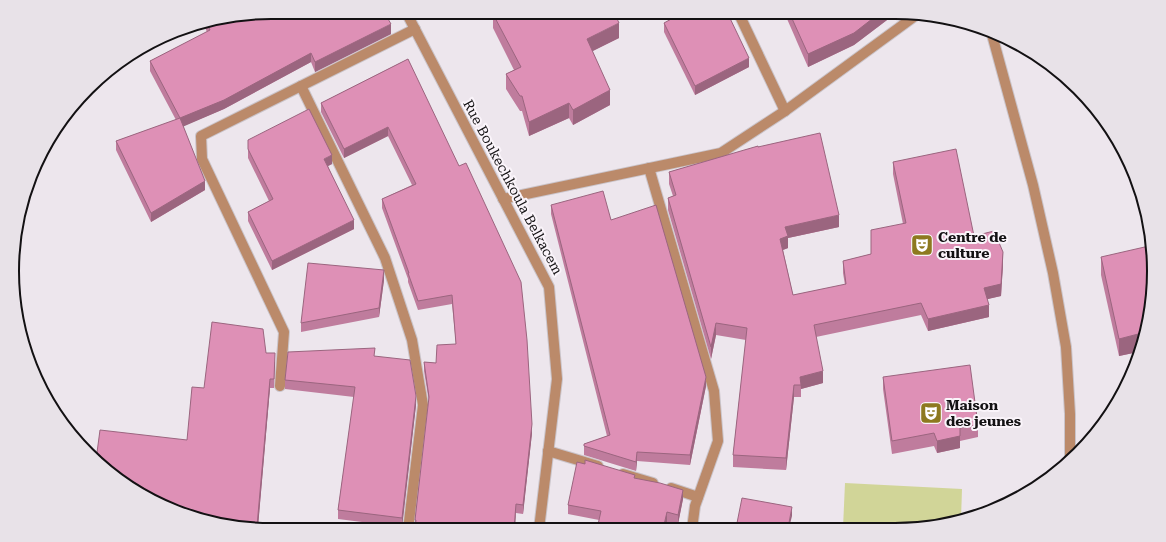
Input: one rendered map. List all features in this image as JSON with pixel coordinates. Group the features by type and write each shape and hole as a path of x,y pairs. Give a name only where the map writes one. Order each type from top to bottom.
{"street":[{"name":"Rue Boukechkoula Belkacem","path":"410,19 549,287 557,379 540,523"},
{"path":"741,19 785,111"},
{"path":"503,199 721,153 785,111 910,20"},
{"path":"280,386 284,332 202,159 201,136 415,29"},
{"path":"993,39 1033,185 1053,273 1066,347 1070,414 1070,452"},
{"path":"301,86 385,258 412,340 423,405 409,523"},
{"path":"649,168 714,391 718,441 695,506 693,523"},
{"path":"548,451 698,497"}],"green space":[{"path":"845,483 962,489 961,514 928,521 895,523 843,523"}],"building":[{"path":"271,19 388,19 391,24 315,62 311,53 224,100 180,118 150,61 210,30 209,27 238,21"},
{"path":"496,19 617,19 619,23 587,39 610,90 573,110 569,103 529,122 522,96 520,96 506,74 521,67"},
{"path":"671,19 730,19 749,58 695,86 664,23"},
{"path":"792,19 872,19 854,33 808,54"},
{"path":"408,59 459,166 466,163 521,282 527,340 532,424 523,505 516,504 514,523 416,523 429,397 424,362 436,363 437,345 456,344 452,295 418,301 382,199 416,184 388,127 344,149 321,103"},
{"path":"309,109 332,155 324,159 354,220 272,261 248,212 273,199 248,149 248,140"},
{"path":"180,118 205,181 151,213 116,141"},
{"path":"820,133 839,215 785,227 788,236 780,239 793,295 846,284 843,261 871,254 871,230 906,223 893,162 956,149 974,236 994,231 1003,252 1001,284 984,288 989,305 928,319 921,303 814,325 823,371 800,377 801,385 794,385 786,458 733,455 747,328 716,323 711,347 668,198 676,195 669,172 758,146"},
{"path":"603,191 611,220 656,205 706,377 690,455 637,452 636,462 584,446 584,444 610,435 551,205"},
{"path":"1146,247 1147,271 1145,304 1139,334 1119,339 1101,257"},
{"path":"308,263 384,270 379,308 301,323"},
{"path":"212,322 263,329 266,353 275,353 274,379 270,379 257,522 222,518 190,510 175,504 131,481 97,453 100,430 187,440 192,387 204,388"},
{"path":"375,348 374,356 410,360 416,396 402,518 338,510 355,387 285,380 288,352"},
{"name":"Maison des jeunes","path":"970,365 978,425 960,428 960,436 937,441 934,433 892,441 883,377"},
{"path":"585,460 635,475 634,478 660,483 683,490 678,515 667,512 664,523 598,523 601,511 568,505 577,462 585,464"},
{"path":"742,498 792,507 789,523 737,523"}],"place":[{"name":"Centre de culture","path":"922,245"},
{"name":"Maison des jeunes","path":"931,413"}]}
